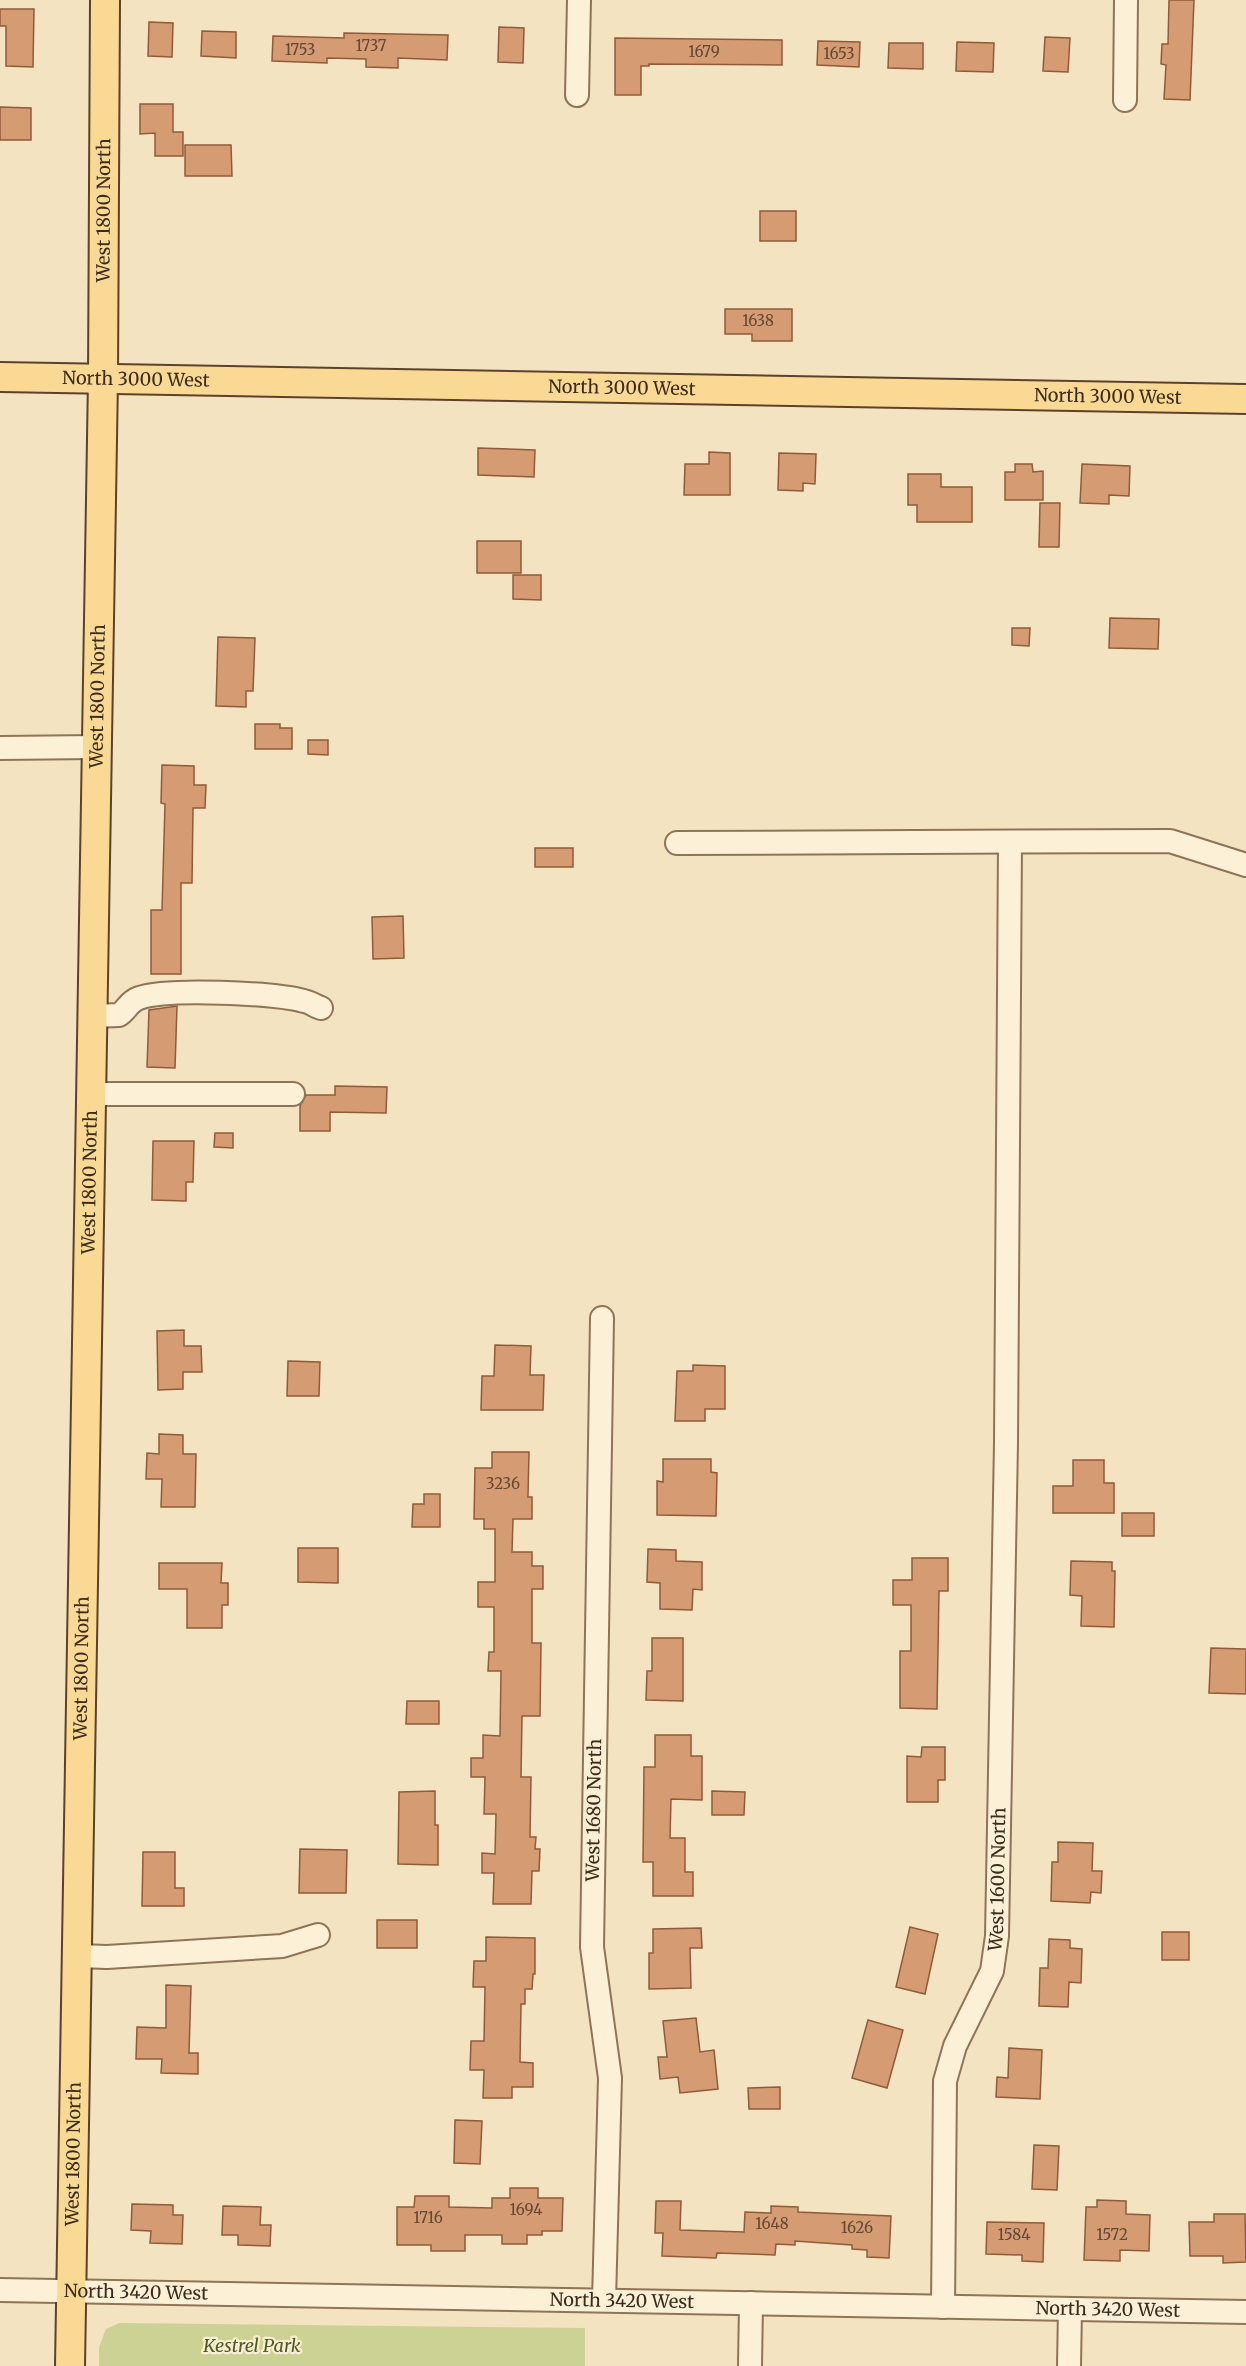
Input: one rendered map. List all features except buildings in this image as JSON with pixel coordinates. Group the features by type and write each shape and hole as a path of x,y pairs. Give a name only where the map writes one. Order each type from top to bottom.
{"main road":[{"name":"West 1800 North","path":"70,2366 103,379 105,0"},
{"name":"North 3000 West","path":"0,377 1246,399"}],"street":[{"path":"577,95 579,0"},
{"path":"1125,100 1126,0"},
{"path":"0,747 97,747"},
{"path":"677,843 1170,841 1246,865"},
{"name":"West 1600 North","path":"942,2307 945,2081 955,2046 992,1971 997,1936 1006,1443 1010,842"},
{"path":"93,1016 118,1015 136,999 148,995 175,993 288,998 307,1001 321,1008"},
{"path":"91,1094 293,1094"},
{"name":"West 1680 North","path":"602,1318 592,1947 610,2078 604,2300"},
{"path":"78,1956 107,1957 282,1946 318,1935"},
{"name":"North 3420 West","path":"0,2290 1246,2312"},
{"path":"750,2366 751,2303"},
{"path":"1069,2366 1070,2309"}],"green space":[{"name":"Kestrel Park","path":"119,2323 585,2328 585,2366 99,2366 99,2347 106,2329"}]}
